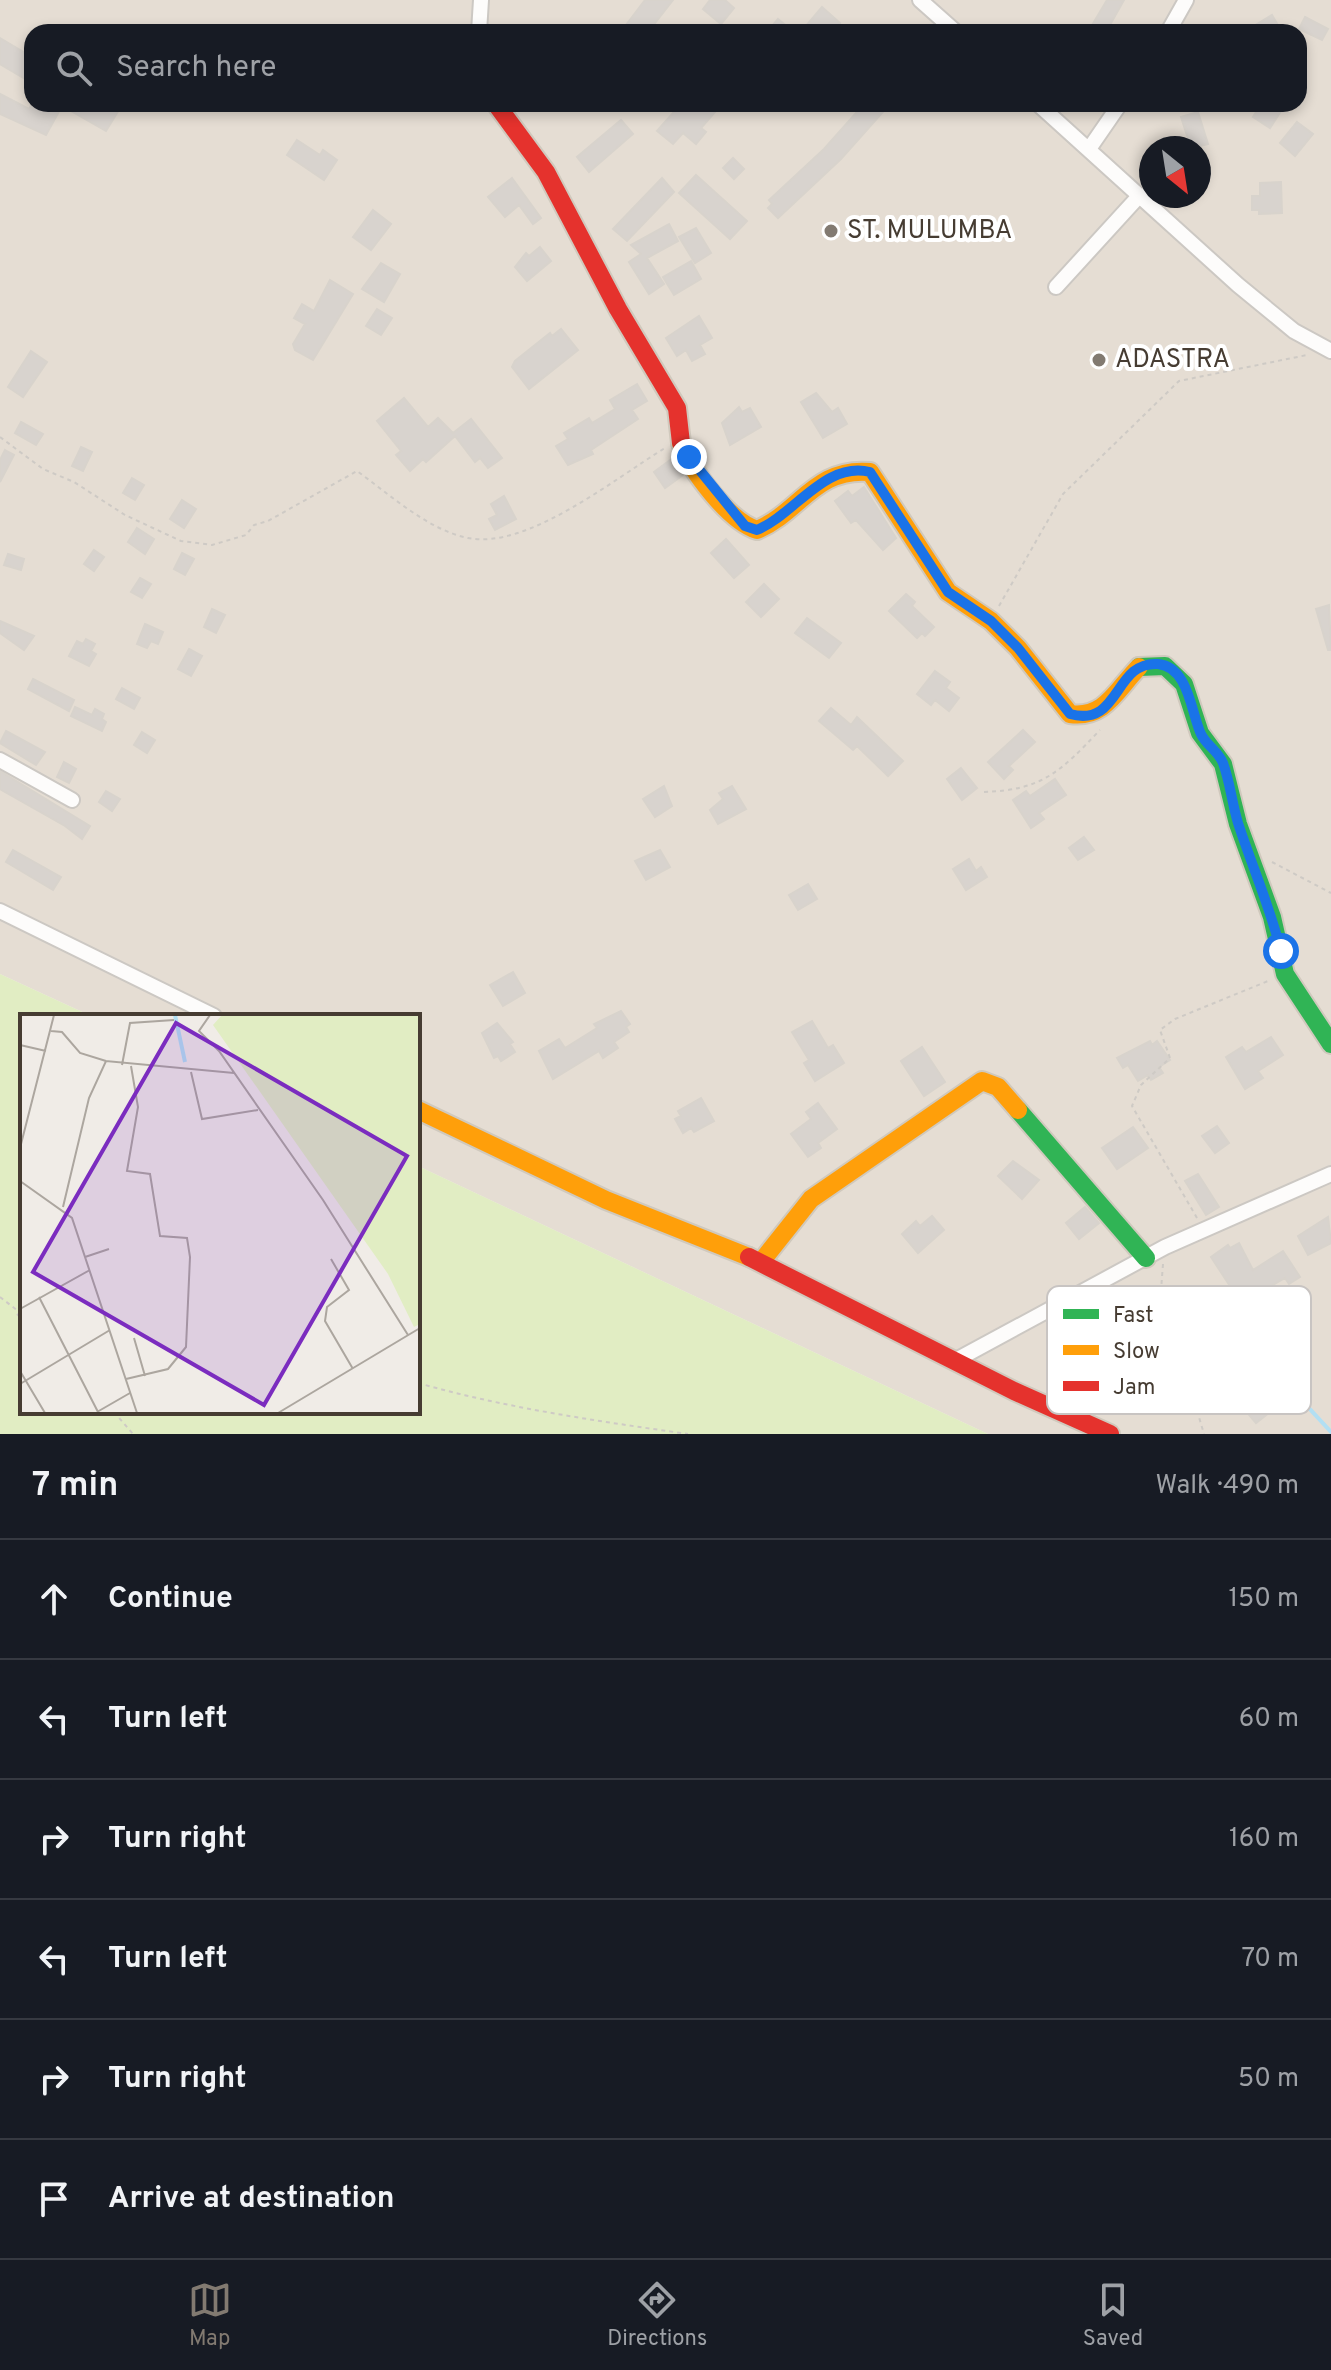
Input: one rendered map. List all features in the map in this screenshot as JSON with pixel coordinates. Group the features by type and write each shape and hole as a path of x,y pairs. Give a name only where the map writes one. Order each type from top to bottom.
{"street":[{"path":"480,24 481,0"},
{"path":"920,0 947,24"},
{"path":"1172,24 1186,0"},
{"path":"502,112 546,172 618,309 677,408 681,418 680,439 707,482 750,529 764,527 824,482 849,470 870,472 948,592 991,621 1018,648 1070,714 1081,717 1101,712 1139,667 1157,664 1173,673 1191,701 1200,733 1223,764 1238,824 1272,917 1285,974 1331,1044"},
{"path":"1047,112 1139,194"},
{"path":"1089,149 1114,112"},
{"path":"1056,287 1139,196"},
{"path":"1155,208 1294,331 1330,351"},
{"path":"0,760 72,800"},
{"path":"0,911 210,1014"},
{"path":"761,1262 811,1199 982,1081 998,1087 1146,1258"},
{"path":"420,1111 606,1200 761,1262 1047,1406"},
{"path":"1094,1286 1165,1247 1331,1174"},
{"path":"958,1359 1047,1311"},
{"path":"1065,1414 1110,1434"}],"path":[{"path":"991,621 1063,494 1179,381 1330,351"},
{"path":"0,437 43,469 74,482 157,532 181,541 212,545 246,535 254,525 268,521 357,471 441,527 466,538 497,541 550,521 680,439"},
{"path":"984,792 1021,790 1065,767 1103,726"},
{"path":"1249,851 1331,893"},
{"path":"1203,1230 1132,1106 1141,1085 1170,1058 1160,1030 1175,1019 1285,974"},
{"path":"1161,1286 1165,1247"},
{"path":"0,1297 20,1317"},
{"path":"16,1313 20,1314"},
{"path":"420,1383 509,1405 688,1434"},
{"path":"116,1414 133,1434"},
{"path":"1198,1414 1204,1434"}],"shaded area":[{"path":"0,0 1331,0 1331,1434 988,1434 420,1167 420,1014 87,1014 0,974"}],"green space":[{"path":"0,974 87,1014 20,1014 20,1414 420,1414 420,1167 988,1434 0,1434"}],"building":[{"path":"645,0 673,0 654,24 627,24"},
{"path":"710,0 725,0 734,8 721,24 703,9"},
{"path":"1107,0 1124,0 1110,24 1093,24"},
{"path":"822,7 840,23 839,24 808,24"},
{"path":"1272,15 1277,24 1257,24"},
{"path":"1305,17 1328,29 1322,40 1307,33 1307,24 1302,24"},
{"path":"0,38 24,52 24,78 0,64"},
{"path":"0,94 24,106 24,112 59,112 46,135 0,114"},
{"path":"73,112 118,112 106,131"},
{"path":"674,112 715,112 701,128 706,132 696,144 683,133 673,144 657,131"},
{"path":"857,112 883,112 841,159 778,218 768,208 772,204 769,200 824,149"},
{"path":"1198,112 1206,136 1187,136 1181,117"},
{"path":"1256,112 1280,112 1270,128 1253,117"},
{"path":"621,120 633,134 589,172 577,157"},
{"path":"1297,122 1313,134 1295,156 1280,143"},
{"path":"297,140 320,155 323,150 337,160 324,180 287,155"},
{"path":"733,158 744,169 734,179 723,168"},
{"path":"696,175 747,221 730,239 679,193"},
{"path":"512,178 541,218 533,224 519,205 505,217 488,197"},
{"path":"662,178 674,192 627,241 613,229"},
{"path":"1281,182 1282,213 1259,214 1259,210 1252,210 1252,196 1260,196 1260,183"},
{"path":"373,210 391,224 371,250 353,237"},
{"path":"669,224 678,241 647,258 664,284 649,294 629,262 641,254 631,245"},
{"path":"696,228 711,253 695,263 679,237"},
{"path":"540,247 551,261 527,281 515,267 526,253 529,256"},
{"path":"691,261 701,279 674,295 663,277"},
{"path":"381,263 400,274 384,302 362,289"},
{"path":"330,280 353,294 313,360 295,350 293,344 305,324 294,318 302,304 314,311"},
{"path":"377,309 392,318 381,335 366,326"},
{"path":"699,316 712,338 700,345 705,354 692,361 686,350 677,356 666,338"},
{"path":"561,329 578,350 529,389 512,367 515,361 550,333 552,336"},
{"path":"31,351 47,362 23,397 8,387"},
{"path":"637,384 647,401 632,410 638,419 591,450 593,454 568,465 556,446 568,439 564,433 589,418 592,423 615,409 610,400"},
{"path":"816,393 832,412 838,408 847,424 823,438 801,402"},
{"path":"404,398 428,427 438,418 453,433 471,419 502,458 488,468 480,458 475,462 455,436 426,462 423,459 410,471 396,455 401,451 377,421"},
{"path":"739,407 742,412 750,408 761,427 730,445 722,423"},
{"path":"21,422 43,434 36,445 15,433"},
{"path":"81,447 92,452 83,471 72,466"},
{"path":"5,450 14,455 0,482 0,460"},
{"path":"673,458 683,475 665,488 654,472"},
{"path":"132,478 144,485 135,500 123,493"},
{"path":"864,487 896,538 883,550 856,520 851,523 835,501 848,491 852,496"},
{"path":"504,496 516,519 495,530 489,519 497,515 491,504"},
{"path":"182,500 196,509 184,528 170,519"},
{"path":"137,528 154,539 145,554 128,542"},
{"path":"726,539 749,565 734,578 711,553"},
{"path":"94,550 104,557 94,571 84,564"},
{"path":"182,553 194,559 185,575 174,569"},
{"path":"8,554 24,559 21,570 4,565"},
{"path":"140,578 151,584 142,598 131,592"},
{"path":"764,584 779,599 761,617 746,602"},
{"path":"906,594 915,602 912,606 934,627 925,636 922,633 917,638 889,611"},
{"path":"1329,605 1331,650 1328,650 1316,609"},
{"path":"212,609 225,615 216,633 204,627"},
{"path":"807,618 841,643 829,658 795,633"},
{"path":"0,621 34,636 24,650 0,633"},
{"path":"145,624 163,632 158,644 151,641 147,648 137,644"},
{"path":"86,639 95,644 91,651 96,654 89,666 69,656 77,641 83,644"},
{"path":"189,649 202,656 191,676 178,669"},
{"path":"935,671 950,682 946,688 959,698 949,711 935,700 931,705 917,694"},
{"path":"33,679 74,700 69,711 28,689"},
{"path":"122,688 140,698 134,709 116,699"},
{"path":"75,707 92,715 95,709 104,714 102,719 106,722 102,731 71,716"},
{"path":"831,708 851,725 857,717 903,761 888,776 857,746 853,750 819,721"},
{"path":"1023,730 1035,742 1009,766 1013,770 1004,779 988,762"},
{"path":"6,731 45,752 36,765 0,743"},
{"path":"142,732 155,740 147,753 134,745"},
{"path":"64,762 76,769 69,783 57,777"},
{"path":"961,768 977,788 962,800 947,779"},
{"path":"0,771 90,826 82,839 0,789"},
{"path":"1055,779 1066,795 1039,813 1044,819 1031,828 1013,800 1026,791 1030,796"},
{"path":"664,786 672,806 655,817 643,799"},
{"path":"732,786 746,809 718,824 710,810 723,799 719,793"},
{"path":"106,791 120,799 112,811 99,802"},
{"path":"1084,837 1094,850 1078,860 1069,848"},
{"path":"13,850 61,877 53,890 6,862"},
{"path":"660,850 670,867 646,880 635,861"},
{"path":"969,859 976,871 981,867 987,877 966,890 953,869"},
{"path":"808,884 817,899 798,910 789,895"},
{"path":"513,972 525,993 503,1006 490,985"},
{"path":"621,1011 630,1024 626,1027 629,1032 614,1042 618,1048 603,1058 599,1051 553,1079 539,1051 559,1039 565,1048 597,1028 594,1024"},
{"path":"812,1021 828,1048 833,1045 844,1063 815,1081 804,1063 809,1060 792,1032"},
{"path":"497,1023 513,1042 510,1044 515,1052 501,1061 498,1056 494,1058 482,1033"},
{"path":"1271,1037 1283,1055 1258,1071 1263,1078 1245,1089 1226,1057 1242,1047 1246,1052"},
{"path":"1150,1041 1152,1045 1157,1041 1170,1060 1159,1067 1163,1073 1151,1080 1148,1075 1138,1081 1128,1065 1123,1068 1117,1058"},
{"path":"922,1047 945,1082 924,1096 901,1061"},
{"path":"701,1098 714,1121 694,1132 691,1128 683,1133 675,1119 681,1116 678,1111"},
{"path":"818,1103 837,1129 818,1143 821,1148 808,1157 791,1134 811,1119 806,1112"},
{"path":"1217,1126 1229,1143 1215,1153 1202,1136"},
{"path":"1133,1127 1148,1148 1117,1169 1102,1148"},
{"path":"1013,1161 1039,1180 1022,1199 998,1176"},
{"path":"1198,1174 1219,1207 1206,1215 1185,1181"},
{"path":"1085,1207 1099,1223 1079,1239 1066,1223"},
{"path":"932,1216 944,1230 918,1253 902,1234 916,1221 920,1226"},
{"path":"1328,1217 1331,1243 1308,1255 1298,1236"},
{"path":"1239,1243 1253,1270 1283,1251 1300,1277 1289,1284 1285,1278 1271,1286 1230,1286 1211,1257 1228,1245 1230,1248"},
{"path":"1248,1414 1268,1414 1256,1423"}],"waterway":[{"path":"1311,1410 1331,1432"}],"traffic: fast":[{"path":"1139,667 1165,666 1184,684 1200,733 1223,764 1238,824 1272,917 1285,974 1331,1044"},
{"path":"1018,1110 1146,1258"}],"traffic: slow":[{"path":"681,443 693,467 723,506 757,530 785,513 821,483 851,472 870,472 948,592 991,621 1018,648 1070,714 1092,712 1101,707 1139,667"},
{"path":"761,1262 811,1199 982,1081 998,1087 1018,1110"},
{"path":"420,1111 606,1200 749,1257"}],"traffic: jam":[{"path":"502,112 546,172 618,309 677,408 681,443"},
{"path":"749,1257 1047,1406"},
{"path":"1065,1414 1110,1434"}],"place":[{"name":"ST. MULUMBA","path":"831,231"},
{"name":"ADASTRA","path":"1099,360"}],"route":[{"path":"689,457 714,492 745,526 757,530 824,482 849,470 870,472 881,483 948,592 991,621 1018,648 1070,714 1081,717 1101,712 1139,667 1165,666 1184,684 1200,733 1223,764 1238,824 1260,880 1281,951"}]}
